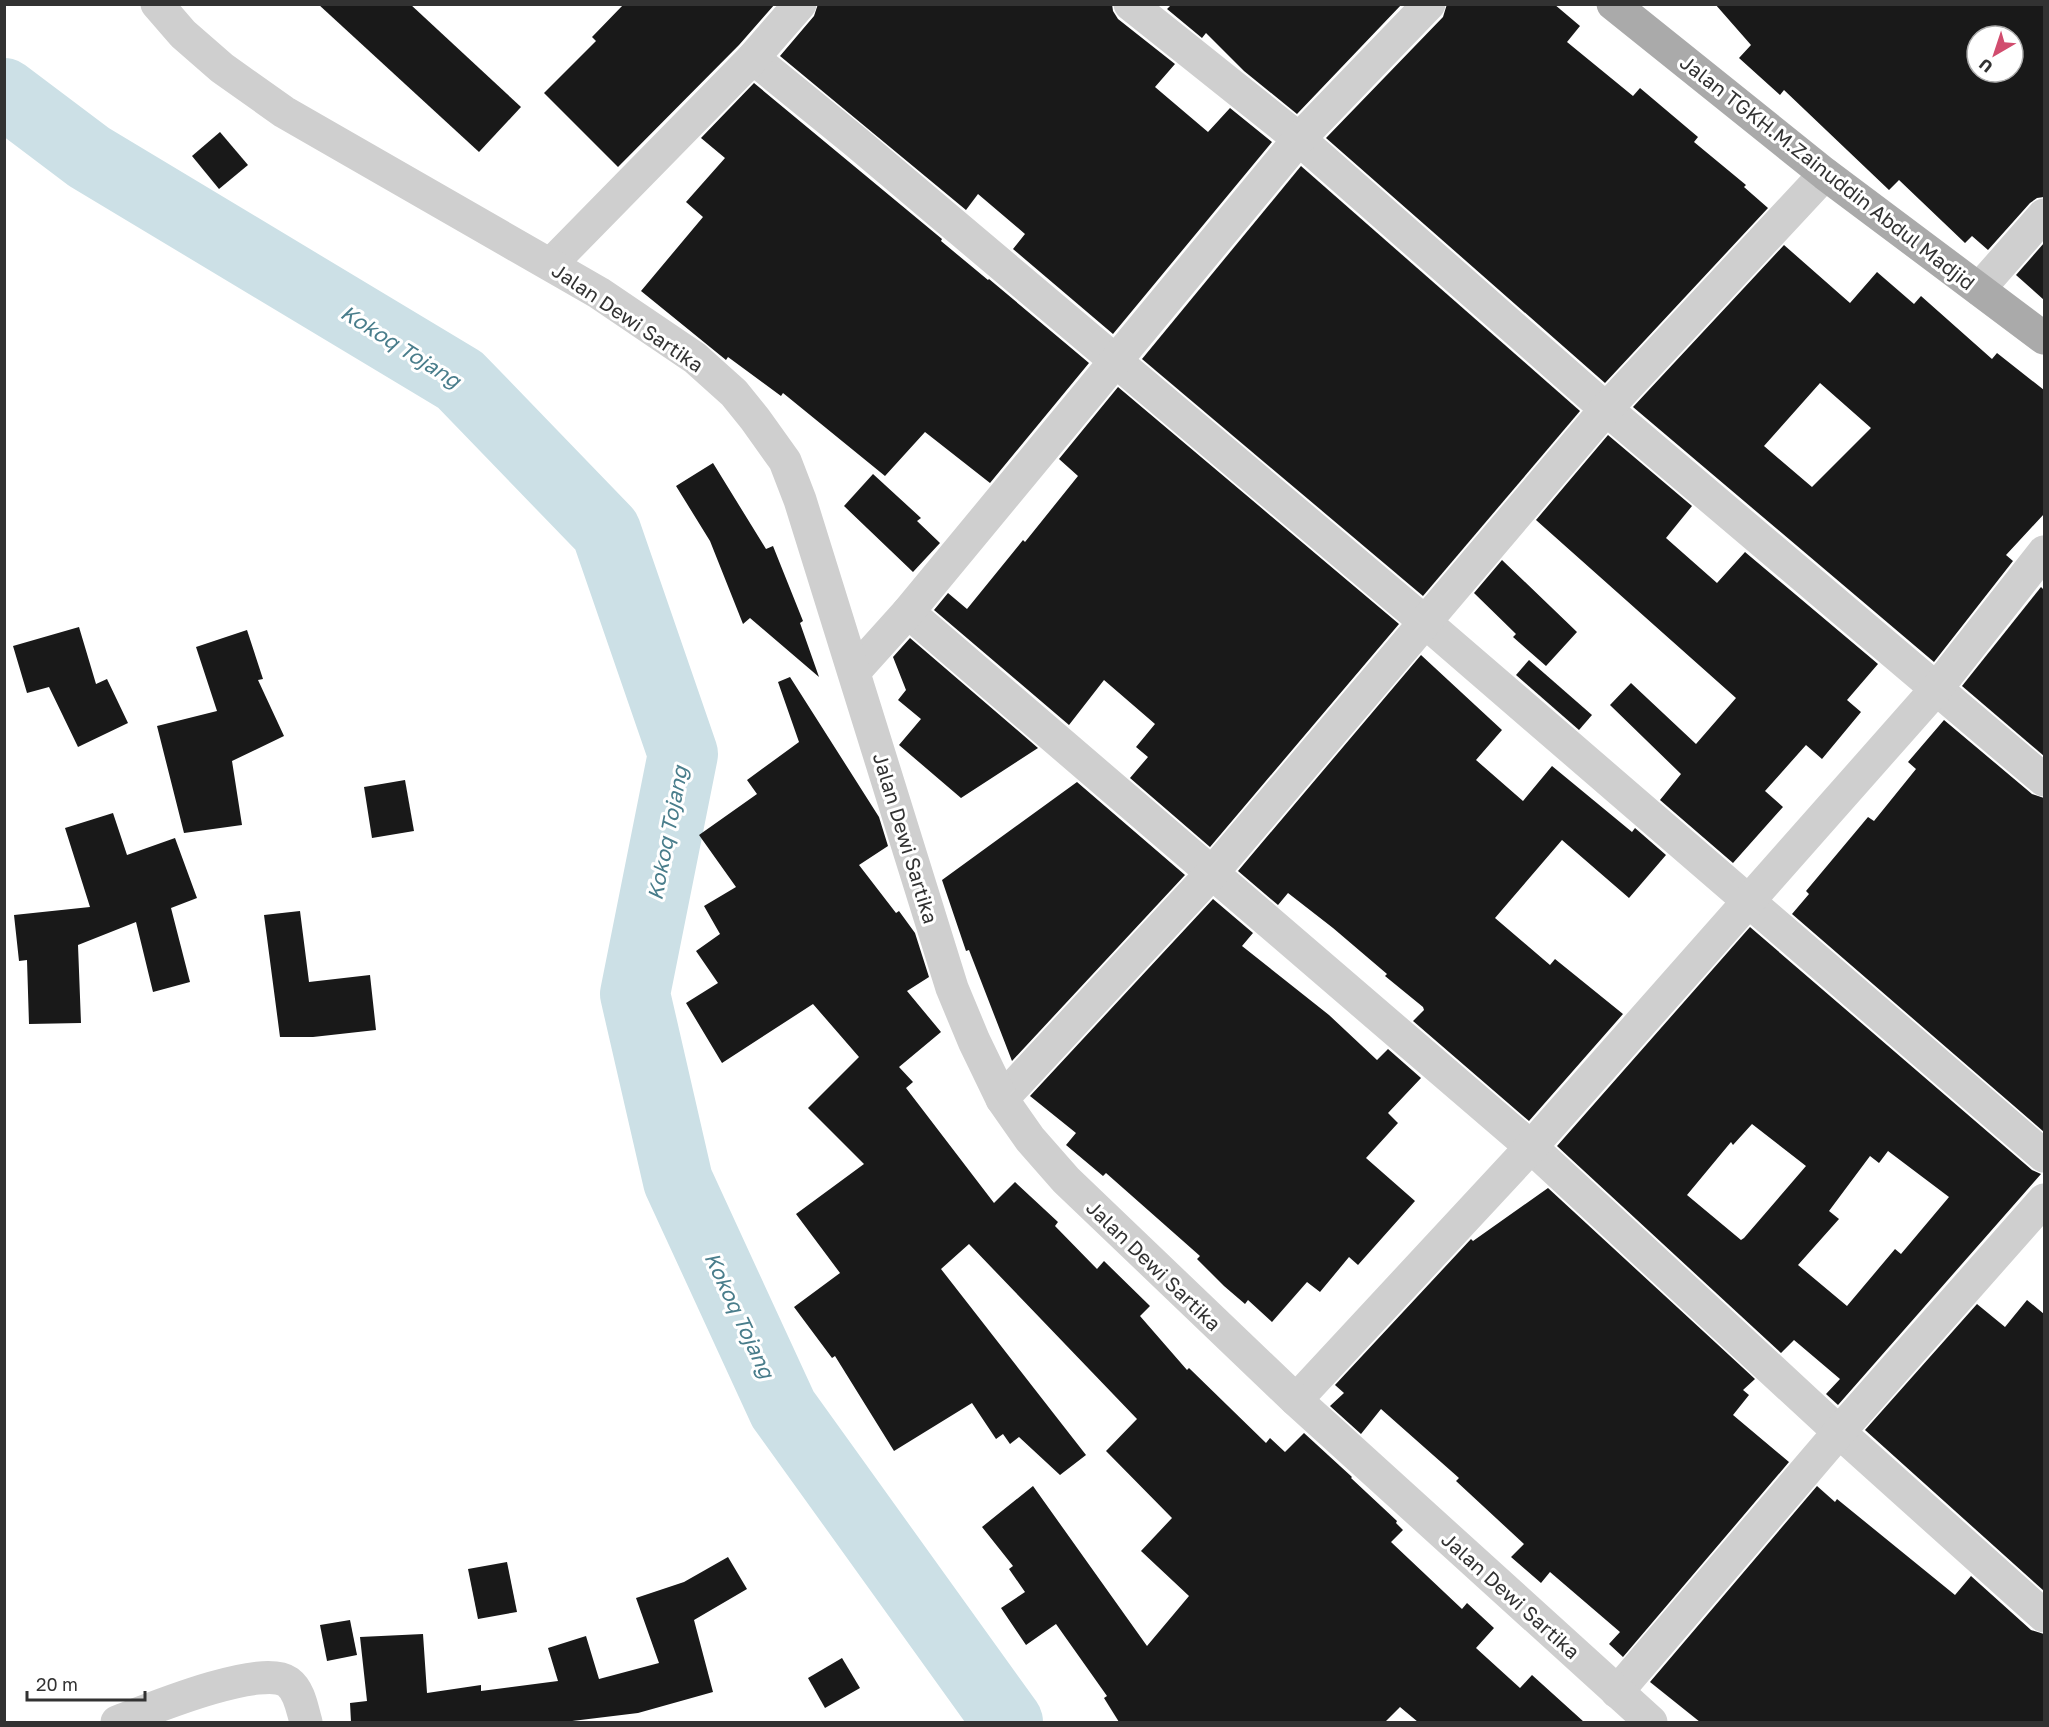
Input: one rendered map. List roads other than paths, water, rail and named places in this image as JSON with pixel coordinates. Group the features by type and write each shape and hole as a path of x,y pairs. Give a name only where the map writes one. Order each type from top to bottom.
{"main road":[{"name":"Jalan TGKH.M.Zainuddin Abdul Madjid","path":"1613,4 1825,174 2044,338"}],"street":[{"name":"Jalan Dewi Sartika","path":"157,4 183,34 222,68 284,112 599,292 695,358 734,393 785,461 800,500 952,988 1002,1099 1030,1139 1066,1180 1296,1400 1651,1722"},
{"path":"551,264 753,58 800,4"},
{"path":"1130,4 1299,139 1606,409 2044,780"},
{"path":"854,672 908,612 1299,139 1429,4"},
{"path":"753,58 856,142 1114,362 1425,622 2044,1156"},
{"path":"1002,1099 1212,873 1606,409 1825,174"},
{"path":"1979,289 2044,215"},
{"path":"1296,1400 1532,1147 1937,688 2044,552"},
{"path":"908,612 1532,1147 1839,1432 2044,1616"},
{"path":"1617,1692 1839,1432 2044,1200"},
{"path":"117,1722 177,1698 255,1678 272,1676 285,1680 296,1689 306,1722"}],"waterway":[{"name":"Kokoq Tojang","path":"4,93 89,157 460,380 606,531 683,754 635,994 678,1181 783,1409 1008,1722"}]}
